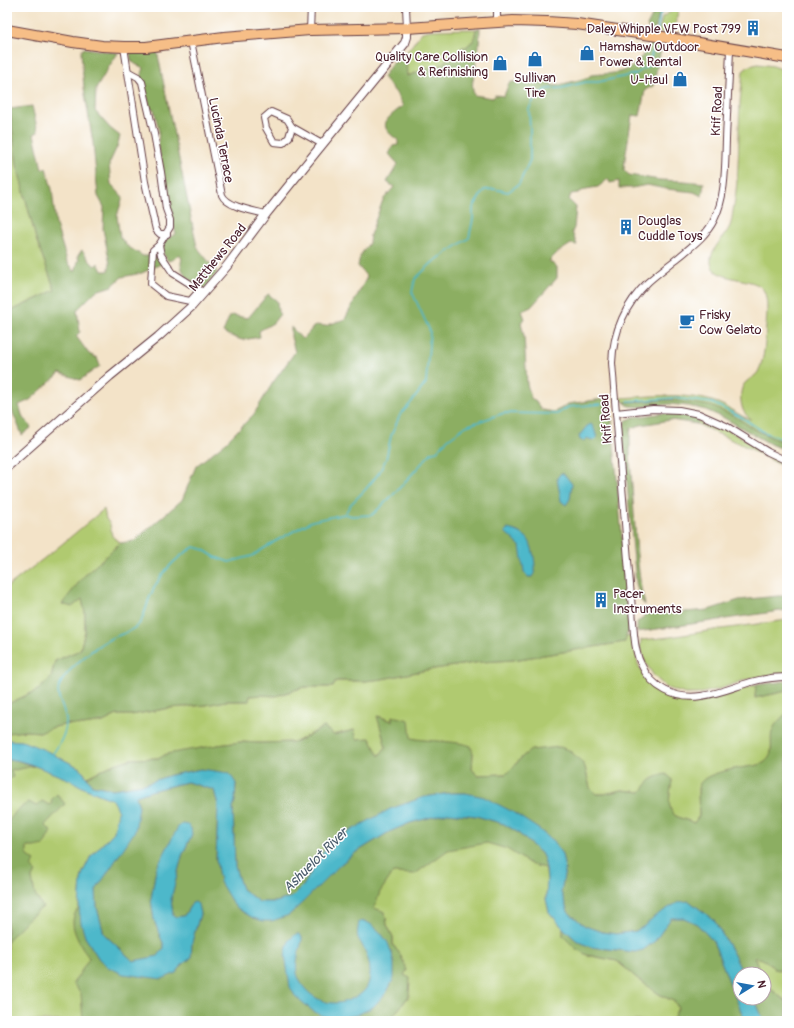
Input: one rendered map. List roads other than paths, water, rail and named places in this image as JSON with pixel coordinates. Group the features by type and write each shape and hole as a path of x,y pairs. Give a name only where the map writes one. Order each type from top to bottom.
{"main road":[{"path":"7,30 73,42 124,47 146,47 257,34 310,30 407,28 513,21 547,22 577,24 651,35 787,58"}],"street":[{"path":"310,30 311,7"},
{"path":"406,7 407,28"},
{"path":"497,7 497,22"},
{"name":"Matthews Road","path":"7,467 192,306 227,266 266,214 405,43 407,40 407,28"},
{"name":"Lucinda Terrace","path":"191,41 222,195 224,199 232,204 266,214"},
{"path":"124,47 145,182 153,219 156,230 160,234 167,234"},
{"name":"Krif Road","path":"730,49 724,178 721,202 718,212 707,231 699,240 649,281 634,298 627,308 618,328 613,354 616,413 634,634 640,664 645,673 656,685 677,695 693,697 710,695 752,682 787,677"},
{"path":"127,71 138,77 142,82 154,134 166,209 170,220 170,227 167,234 159,246 153,250 151,284 166,296 190,301 200,290 173,273 161,256 159,246"},
{"path":"292,127 289,137 283,143 274,142 266,128 264,118 271,112 287,119 292,127 322,144"},
{"path":"616,413 653,409 679,410 699,414 726,426 768,452 787,461"}],"water":[{"path":"591,424 597,438 594,441 587,438 584,441 580,440 579,436 587,426"},
{"path":"561,473 564,474 572,484 570,499 566,505 561,501 557,478"},
{"path":"507,529 521,533 528,539 535,564 535,571 532,577 528,577 524,572 520,546 505,532"},
{"path":"7,740 22,741 45,750 80,768 92,785 113,789 144,784 171,775 201,769 229,773 236,783 233,808 235,866 242,889 259,902 276,902 292,897 303,886 324,851 350,831 390,809 424,797 450,793 466,793 484,797 511,811 537,828 553,841 562,854 565,870 561,892 568,912 585,926 602,932 616,934 636,931 655,916 670,907 679,902 689,901 714,920 739,966 732,966 732,988 713,941 697,924 684,918 671,918 655,941 643,950 635,952 590,947 576,940 549,912 546,899 546,868 541,853 517,832 504,824 476,816 448,813 410,823 389,832 355,853 341,864 289,915 272,921 263,921 253,918 233,904 220,882 216,860 218,805 214,790 187,782 136,796 139,807 135,831 96,890 97,908 104,934 133,961 158,956 164,948 164,945 154,920 151,899 156,869 178,827 182,824 188,825 191,828 192,834 182,856 171,899 173,915 176,917 184,916 192,903 195,902 198,904 200,914 192,942 191,958 183,964 176,973 162,979 123,974 108,967 99,959 85,937 79,908 83,872 91,856 114,832 118,812 117,807 113,800 84,788 70,780 30,764 16,760 7,760"},
{"path":"365,921 381,933 388,943 392,954 394,978 387,992 373,1007 357,1015 335,1019 314,1012 295,996 290,987 285,955 289,940 296,934 299,934 302,937 297,960 297,973 306,990 322,1001 335,1003 347,1001 361,994 365,990 370,977 369,963 366,953 357,934 359,922"},
{"path":"739,1006 757,1006 764,1021 745,1021"}],"waterway":[{"path":"657,33 660,14 671,7"},
{"path":"52,755 62,739 66,726 65,713 58,691 62,680 74,666 90,652 106,641 130,631 139,624 157,583 167,569 179,557 194,547 202,549 215,557 229,562 252,556 312,521 345,514 350,505 379,473 386,459 391,436 400,415 426,383 430,331 412,292 415,279 433,262 469,238 473,219 473,208 484,190 494,189 508,192 519,184 530,160 529,109 536,96 548,89 562,88 586,82 598,82 636,74 649,65 655,40"},
{"path":"628,401 674,398 712,403 741,417 764,432 787,441"},
{"path":"345,514 352,516 372,515 394,494 432,452 437,451 448,439 466,426 504,413 557,414 568,407 601,404"}],"place":[{"name":"Daley Whipple VFW Post 799","path":"753,28"},
{"name":"Hamshaw Outdoor Power & Rental","path":"587,53"},
{"name":"Sullivan Tire","path":"535,59"},
{"name":"Quality Care Collision & Refinishing","path":"500,63"},
{"name":"U-Haul","path":"680,79"},
{"name":"Douglas Cuddle Toys","path":"626,227"},
{"name":"Frisky Cow Gelato","path":"687,321"},
{"name":"Pacer Instruments","path":"601,600"}],"water label":[{"name":"Ashuelot River","path":"315,860"}]}
